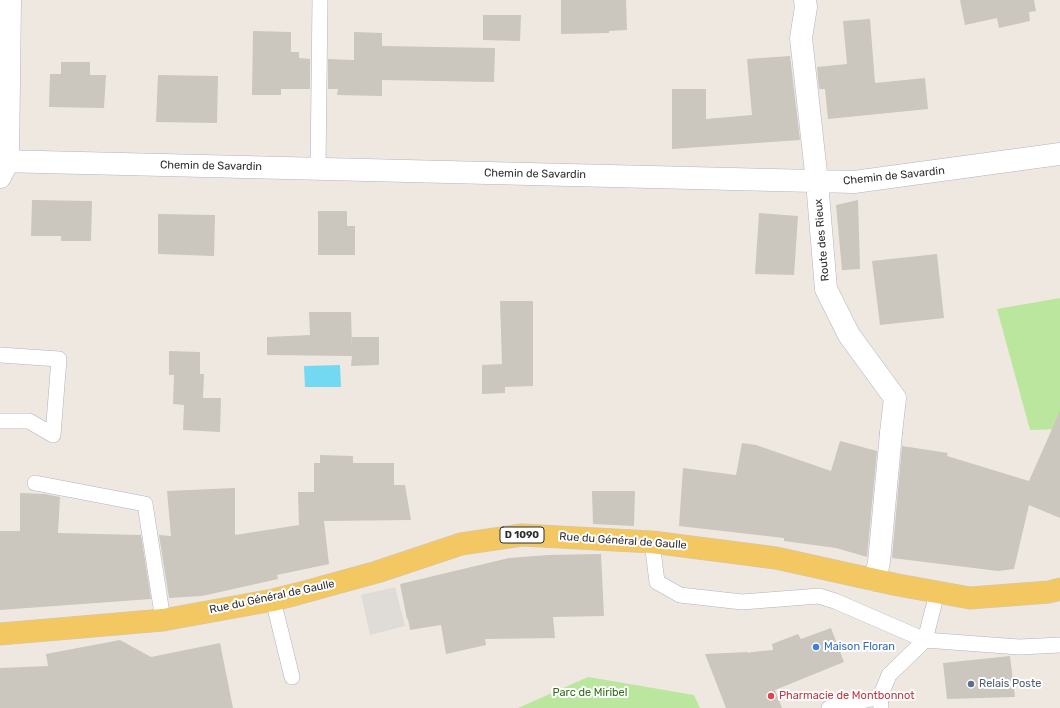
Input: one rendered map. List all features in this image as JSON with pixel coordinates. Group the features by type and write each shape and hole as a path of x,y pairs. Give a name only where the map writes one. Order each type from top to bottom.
{"main road":[{"name":"Rue du Général de Gaulle","path":"0,634 163,620 273,600 377,572 461,544 522,535 652,542 776,558 937,593 970,598 1049,592 1060,589"}],"street":[{"path":"3,167 10,0"},
{"name":"Route des Rieux","path":"805,0 806,7 801,38 817,182 826,289 849,336 895,398 879,562 875,580"},
{"name":"Chemin de Savardin","path":"3,167 318,169 854,182 1060,154"}],"lane":[{"path":"318,169 320,0"},
{"path":"0,355 58,359 53,435 29,421 0,421"},
{"path":"35,483 146,504 163,620"},
{"path":"652,542 657,582 680,596 742,602 820,596 835,601 924,640 1019,647 1060,645"},
{"path":"829,708 880,702 889,675 924,640 937,593"},
{"path":"273,600 292,677"}],"green space":[{"path":"1060,298 1060,429 1030,430 997,309"},
{"name":"Parc de Miribel","path":"588,677 694,695 700,708 518,708"}],"shaded area":[{"path":"395,587 405,626 370,635 361,595"}],"water":[{"path":"340,365 341,387 305,387 304,366"}],"building":[{"path":"561,0 626,0 627,30 609,31 609,33 561,34"},
{"path":"960,0 1034,0 1036,11 1029,12 1030,21 999,28 997,18 965,25"},
{"path":"483,15 521,15 520,41 483,40"},
{"path":"870,19 875,83 925,78 928,109 828,119 825,89 819,89 817,67 847,64 843,21"},
{"path":"253,31 291,32 291,52 299,52 299,58 310,59 310,89 281,89 281,95 252,95"},
{"path":"354,32 382,33 382,46 495,48 494,82 382,80 382,96 337,95 338,89 328,89 328,59 354,60"},
{"path":"790,56 800,140 672,149 672,89 706,89 706,119 752,115 747,59"},
{"path":"61,62 90,62 90,75 106,75 104,108 49,107 50,74 61,74"},
{"path":"158,75 218,76 217,123 156,122"},
{"path":"32,200 92,201 91,241 61,241 61,236 31,236"},
{"path":"858,200 860,269 842,270 836,205"},
{"path":"318,211 347,211 347,226 355,226 355,255 318,255"},
{"path":"759,213 798,216 794,275 755,274"},
{"path":"158,214 215,215 214,256 158,254"},
{"path":"937,254 944,318 880,325 872,261"},
{"path":"500,301 533,301 533,386 505,387 505,393 482,394 482,365 502,364"},
{"path":"309,312 351,312 352,348 352,337 379,337 379,365 351,366 352,356 267,355 267,337 310,335"},
{"path":"169,351 200,352 200,374 204,374 203,398 221,398 220,432 183,430 184,405 173,404 174,375 169,375"},
{"path":"1060,411 1060,518 1029,505 1014,569 998,571 892,558 902,446 948,453 947,456 1029,481"},
{"path":"840,441 877,451 867,557 836,548 784,541 784,538 679,526 683,468 736,475 742,443 756,445 831,471"},
{"path":"320,455 353,456 353,463 394,463 394,485 405,485 411,520 324,521 329,564 277,575 278,579 202,596 169,598 159,535 171,536 167,491 235,488 235,535 299,525 298,492 314,492 314,463 320,463"},
{"path":"592,491 635,491 634,526 593,524"},
{"path":"20,493 45,494 60,497 58,533 141,535 151,599 0,610 0,531 20,531"},
{"path":"601,554 604,616 553,617 555,638 485,639 486,645 446,654 441,625 410,630 400,584 509,558 548,555"},
{"path":"831,628 844,662 775,690 782,708 726,708 705,654 748,653 773,650 772,644 798,634 801,639"},
{"path":"120,640 151,657 220,643 233,708 0,708 0,668 48,666 46,654"},
{"path":"1010,656 1015,697 947,699 943,663"}],"place":[{"name":"Maison Floran","path":"816,647"},
{"name":"Relais Poste","path":"971,684"},
{"name":"Pharmacie de Montbonnot","path":"771,696"}]}
